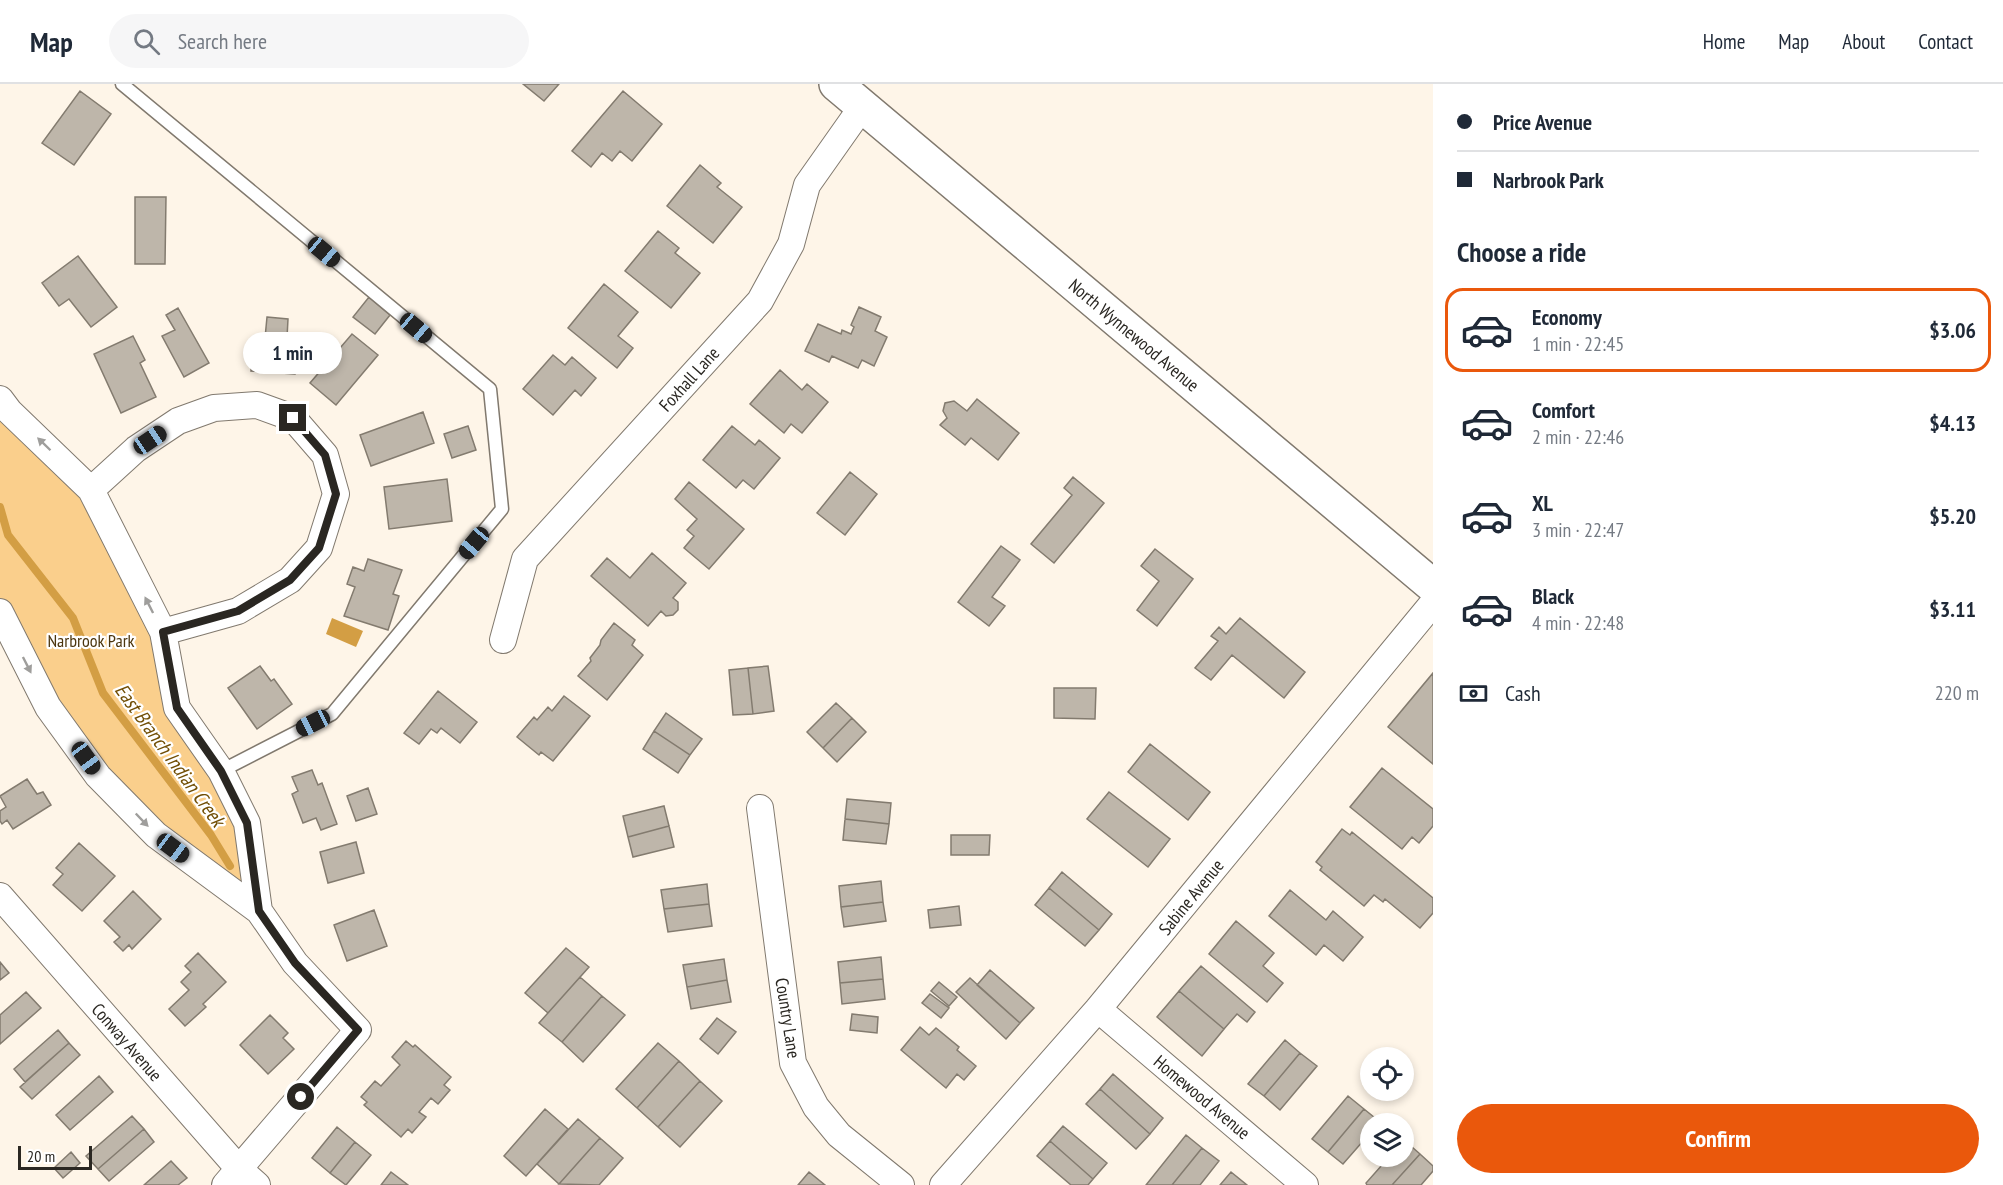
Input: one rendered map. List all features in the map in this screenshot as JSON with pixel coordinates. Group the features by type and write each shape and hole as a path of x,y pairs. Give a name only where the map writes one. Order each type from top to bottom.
{"street":[{"name":"North Wynnewood Avenue","path":"836,84 1433,585"},
{"name":"Foxhall Lane","path":"503,640 525,559 760,301 791,244 807,185 862,107"},
{"path":"0,399 9,411 91,490 163,632 177,708 221,771 247,823 259,911"},
{"path":"91,490 136,449 178,421 214,408 257,405 293,418 325,455 336,494 319,548 312,556 290,580 238,611 163,632"},
{"name":"Sabine Avenue","path":"943,1185 1098,1010 1433,603"},
{"path":"0,612 48,707 98,776 156,835 259,911 295,963 358,1030 240,1180"},
{"name":"Country Lane","path":"760,808 793,1063 816,1107 839,1135 901,1185"},
{"name":"Conway Avenue","path":"0,896 240,1180"},
{"name":"Homewood Avenue","path":"1098,1010 1305,1185"}],"lane":[{"path":"122,84 490,389 502,509 332,714 221,771"}],"green space":[{"name":"Narbrook Park","path":"0,399 91,490 163,632 177,708 221,771 259,911 98,776 0,612"}],"shaded area":[{"path":"332,618 363,631 356,647 326,634"}],"building":[{"path":"523,84 559,84 544,101"},
{"path":"80,91 111,114 74,165 42,143"},
{"path":"623,91 662,124 632,161 620,151 612,161 602,153 591,167 572,151"},
{"path":"700,165 721,183 717,187 742,207 713,243 667,206"},
{"path":"135,197 166,197 165,264 135,264"},
{"path":"658,231 679,248 675,253 700,273 671,308 625,271"},
{"path":"78,256 117,307 91,327 69,299 59,306 42,283"},
{"path":"604,284 638,312 618,336 633,348 617,368 568,328"},
{"path":"369,297 390,315 375,334 353,317"},
{"path":"859,307 881,317 875,331 887,337 874,366 862,360 858,368 832,356 829,362 805,351 818,324 841,334 842,330 851,334 854,327 851,325"},
{"path":"178,308 209,363 184,377 162,336 175,330 166,315"},
{"path":"267,317 288,319 287,338 297,339 295,374 251,371 253,337 265,338"},
{"path":"352,334 378,355 336,405 310,383"},
{"path":"133,336 145,360 140,363 156,397 121,413 94,354"},
{"path":"553,355 565,365 572,357 596,378 581,396 575,390 553,415 523,389"},
{"path":"780,370 802,390 807,384 828,402 802,433 791,424 784,433 750,404"},
{"path":"977,399 1019,433 998,460 971,438 965,445 940,425 947,418 943,411 945,403 954,401 967,411"},
{"path":"423,412 434,443 371,466 360,435"},
{"path":"468,426 476,450 452,458 444,434"},
{"path":"732,426 755,445 759,440 780,458 754,489 743,480 736,488 703,460"},
{"path":"850,472 877,494 845,535 817,513"},
{"path":"1073,477 1104,503 1054,563 1031,544 1072,495 1064,488"},
{"path":"447,479 452,521 389,529 384,487"},
{"path":"689,482 744,529 709,569 684,548 694,536 687,530 697,519 675,499"},
{"path":"1001,546 1020,560 992,597 1005,606 989,626 958,602"},
{"path":"1155,549 1193,579 1157,626 1137,610 1159,581 1141,566"},
{"path":"652,553 686,583 673,598 678,602 678,610 673,615 666,616 661,611 648,626 591,576 607,558 630,578"},
{"path":"368,559 402,570 393,594 399,596 388,630 344,616 355,587 347,584 353,567 364,571"},
{"path":"1240,618 1305,672 1284,698 1232,655 1211,680 1195,668 1218,641 1211,636 1219,627 1226,634"},
{"path":"614,623 635,640 632,645 643,655 607,700 578,676 591,661 590,658"},
{"path":"260,666 271,681 274,679 292,704 257,729 228,688"},
{"path":"768,666 774,711 753,714 748,668"},
{"path":"748,668 753,714 733,715 729,670"},
{"path":"1433,673 1433,764 1388,727"},
{"path":"1054,688 1096,688 1095,719 1054,718"},
{"path":"438,691 477,722 460,743 441,728 437,733 431,729 419,744 404,733"},
{"path":"564,696 590,716 553,761 541,752 539,755 517,737 534,717 537,720 548,707 552,711"},
{"path":"836,703 852,718 823,748 807,732"},
{"path":"666,713 702,739 690,755 654,731"},
{"path":"852,718 866,732 837,762 823,748"},
{"path":"654,731 690,755 678,773 643,749"},
{"path":"1150,744 1210,792 1188,820 1128,772"},
{"path":"1382,768 1433,809 1433,826 1419,843 1412,837 1402,849 1350,807"},
{"path":"312,770 318,785 322,783 337,824 321,830 316,818 303,823 292,794 298,791 292,777"},
{"path":"27,779 37,794 43,792 51,805 13,829 7,820 2,824 0,821 0,811 6,807 0,796"},
{"path":"368,788 377,814 356,821 347,796"},
{"path":"1109,792 1170,839 1148,867 1087,819"},
{"path":"847,799 891,803 889,824 845,819"},
{"path":"664,806 669,826 628,837 623,816"},
{"path":"845,819 889,824 886,844 843,840"},
{"path":"669,826 674,847 633,857 628,837"},
{"path":"1342,829 1350,835 1352,832 1433,898 1433,913 1420,928 1385,899 1383,902 1374,895 1364,906 1320,870 1322,867 1316,862"},
{"path":"951,835 990,835 989,855 951,855"},
{"path":"356,842 364,873 328,883 320,852"},
{"path":"79,843 115,876 82,911 53,885 63,874 56,868"},
{"path":"1062,872 1112,914 1099,930 1049,888"},
{"path":"881,881 883,902 841,907 839,886"},
{"path":"707,884 709,904 664,909 661,890"},
{"path":"1049,888 1099,930 1085,946 1035,905"},
{"path":"1290,890 1326,920 1333,911 1363,937 1343,961 1324,945 1316,955 1269,916"},
{"path":"133,891 161,919 132,949 129,945 123,951 114,942 120,937 104,921"},
{"path":"883,902 886,921 844,927 841,907"},
{"path":"709,904 712,926 668,932 664,909"},
{"path":"959,906 961,925 930,928 928,910"},
{"path":"374,910 387,946 347,961 334,925"},
{"path":"1236,921 1274,953 1263,966 1283,983 1267,1002 1209,954"},
{"path":"566,948 589,967 548,1013 525,993"},
{"path":"198,953 226,982 203,1004 206,1007 185,1026 169,1009 189,990 181,982 191,972 185,966"},
{"path":"881,957 883,979 840,983 838,962"},
{"path":"724,959 727,980 687,987 683,965"},
{"path":"0,962 9,973 0,980"},
{"path":"1201,966 1255,1012 1247,1022 1237,1014 1224,1029 1179,991"},
{"path":"990,970 1034,1008 1020,1023 977,985"},
{"path":"580,977 602,996 562,1042 539,1023"},
{"path":"970,978 1020,1023 1006,1039 956,992"},
{"path":"883,979 885,999 842,1004 840,983"},
{"path":"727,980 731,1002 691,1009 687,987"},
{"path":"939,982 957,997 949,1006 931,991"},
{"path":"1179,991 1224,1029 1202,1056 1157,1017"},
{"path":"26,992 41,1008 0,1044 0,1015"},
{"path":"930,994 949,1008 941,1018 922,1003"},
{"path":"602,996 625,1015 583,1062 562,1042"},
{"path":"852,1014 878,1017 877,1033 850,1030"},
{"path":"270,1015 288,1033 283,1038 294,1049 268,1074 240,1045"},
{"path":"717,1018 736,1032 718,1054 700,1039"},
{"path":"920,1027 929,1035 936,1028 959,1047 957,1050 976,1066 964,1080 957,1074 946,1088 901,1050"},
{"path":"58,1030 69,1043 25,1082 14,1069"},
{"path":"1285,1040 1300,1053 1264,1096 1248,1084"},
{"path":"406,1041 413,1047 415,1045 451,1077 444,1085 450,1090 438,1104 431,1098 419,1112 426,1117 412,1133 408,1129 401,1137 364,1105 367,1102 361,1097 375,1081 381,1086 400,1065 392,1057"},
{"path":"69,1043 80,1055 32,1099 20,1087"},
{"path":"658,1043 679,1061 637,1108 616,1089"},
{"path":"1300,1053 1317,1066 1280,1110 1264,1096"},
{"path":"679,1061 700,1081 658,1127 637,1108"},
{"path":"1113,1074 1163,1118 1150,1134 1100,1089"},
{"path":"99,1076 113,1092 70,1130 56,1115"},
{"path":"700,1081 722,1101 680,1147 658,1127"},
{"path":"1100,1089 1150,1134 1136,1149 1086,1104"},
{"path":"1348,1096 1364,1109 1328,1152 1312,1139"},
{"path":"545,1109 568,1129 526,1176 504,1156"},
{"path":"1360,1114 1360,1145 1343,1164 1328,1152"},
{"path":"132,1116 144,1129 98,1169 86,1156"},
{"path":"578,1119 600,1138 559,1184 537,1164"},
{"path":"1063,1126 1107,1163 1093,1179 1050,1141"},
{"path":"337,1127 355,1142 330,1173 312,1158"},
{"path":"144,1129 154,1142 109,1181 98,1169"},
{"path":"1186,1135 1202,1148 1172,1185 1146,1185"},
{"path":"600,1138 623,1158 599,1185 559,1184"},
{"path":"1050,1141 1093,1179 1088,1185 1071,1185 1037,1156"},
{"path":"355,1142 371,1155 346,1185 330,1173"},
{"path":"1202,1148 1219,1161 1200,1185 1172,1185"},
{"path":"1414,1149 1420,1154 1414,1161"},
{"path":"71,1152 80,1163 63,1178 54,1168"},
{"path":"1420,1154 1433,1166 1433,1171 1421,1185 1392,1185 1408,1167 1414,1167 1414,1161"},
{"path":"171,1161 187,1178 178,1185 144,1185"},
{"path":"1380,1167 1408,1167 1392,1185 1367,1185 1366,1183"},
{"path":"391,1172 408,1185 381,1185"},
{"path":"809,1172 825,1185 798,1185"},
{"path":"1231,1172 1247,1185 1220,1185"}],"waterway":[{"name":"East Branch Indian Creek","path":"0,507 8,535 73,618 103,693 211,835 230,866"}],"route":[{"path":"293,418 325,455 336,494 319,548 290,580 238,611 163,632 177,708 221,771 247,823 259,911 295,963 358,1030 301,1097"}]}
